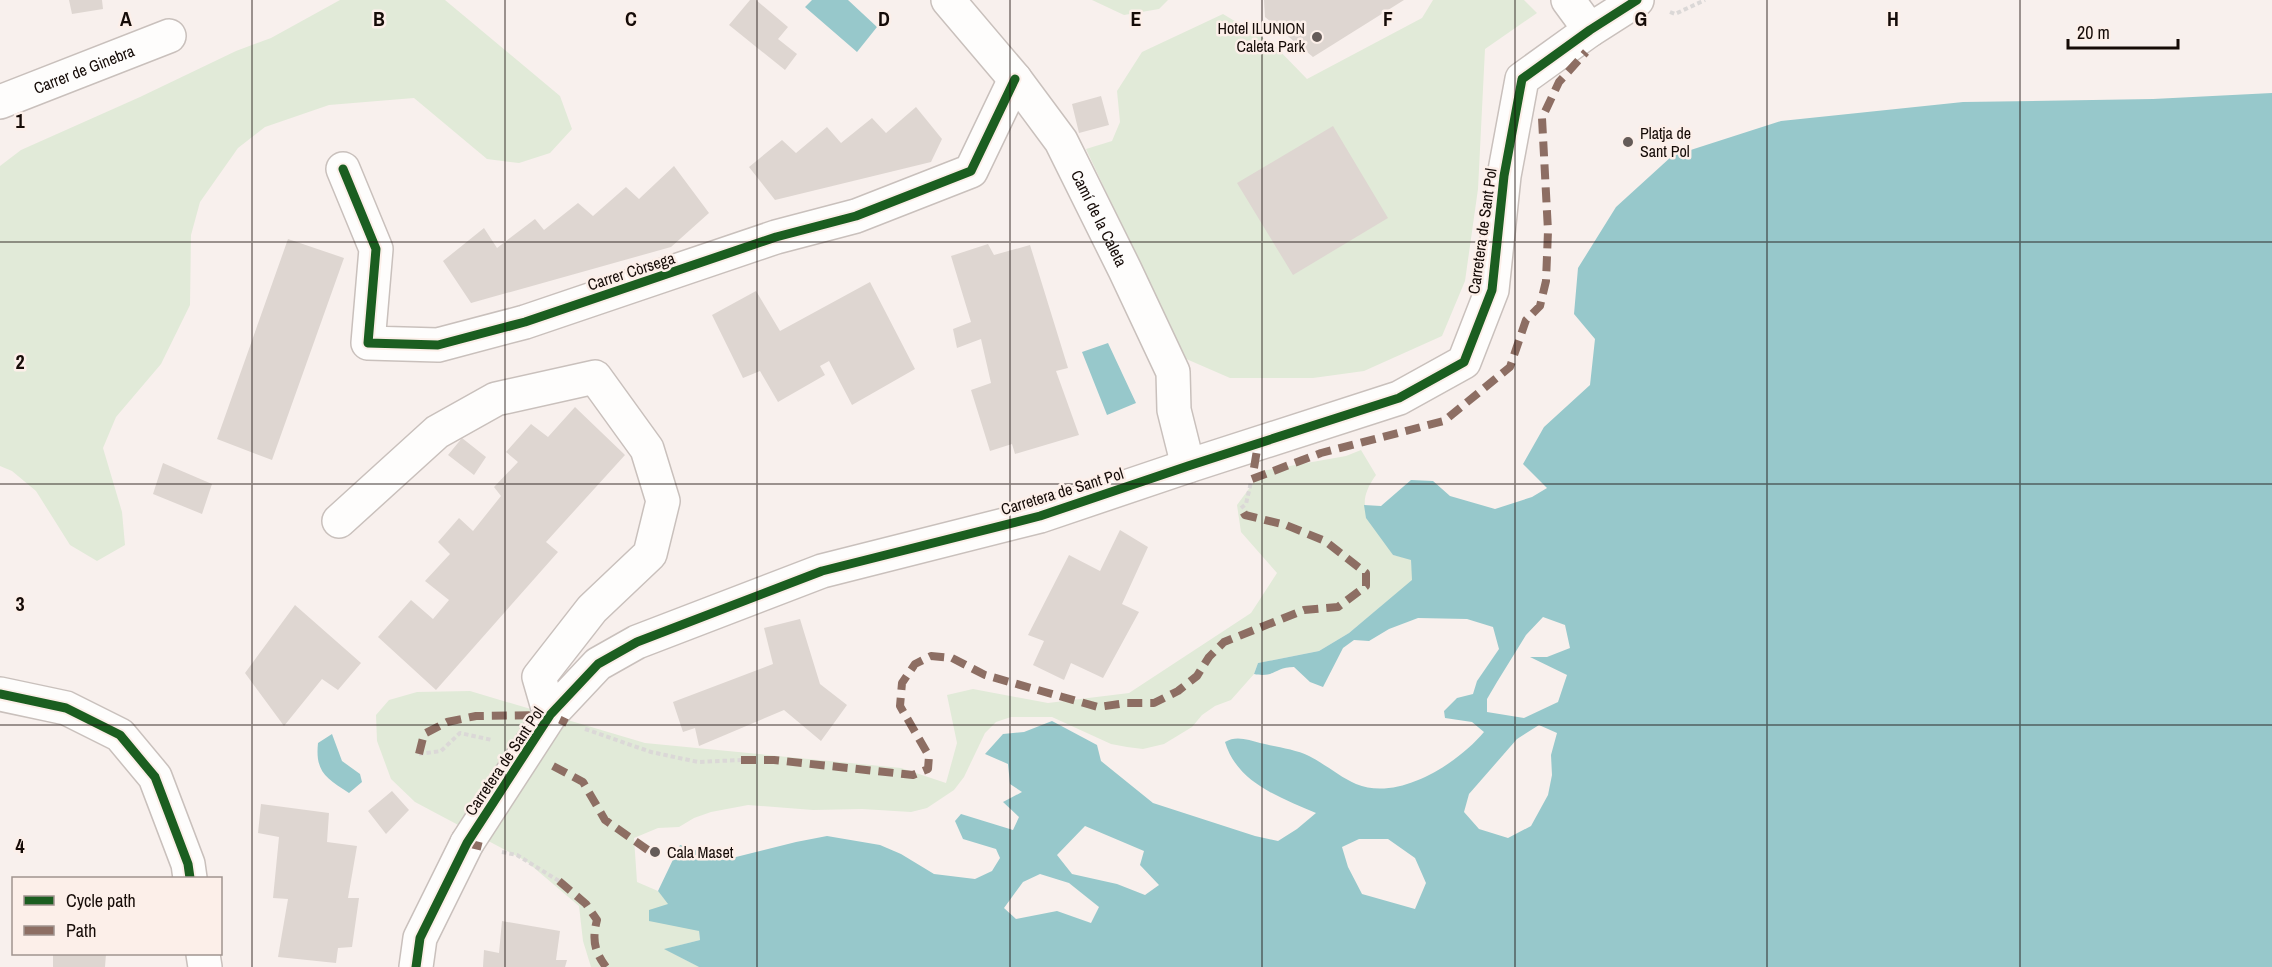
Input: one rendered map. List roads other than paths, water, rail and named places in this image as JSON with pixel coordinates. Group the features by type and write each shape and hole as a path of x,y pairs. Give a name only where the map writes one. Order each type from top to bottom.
{"street":[{"name":"Camí de la Caleta","path":"948,0 1015,79 1061,141 1173,372 1174,410 1188,466"},
{"path":"1568,0 1590,30"},
{"name":"Carretera de Sant Pol","path":"416,967 420,938 467,843 564,721 598,664 637,642 822,571 1040,516 1399,398 1464,362 1492,290 1504,176 1522,79 1590,30 1637,0"},
{"name":"Carrer de Ginebra","path":"0,102 169,36"},
{"name":"Carrer Còrsega","path":"343,169 375,249 368,343 438,345 525,322 776,237 856,216 971,171 1015,79"},
{"path":"339,520 436,432 496,399 595,377 646,449 663,501 650,554 592,609 539,676 564,721"},
{"path":"0,694 66,708 120,735 155,777 188,864 190,877"}],"water":[{"path":"812,0 848,0 877,27 857,52 805,7"},
{"path":"2272,93 2272,967 699,967 664,949 700,940 699,931 649,921 649,910 668,904 658,891 680,845 724,860 827,836 880,845 901,854 934,874 975,879 992,871 1000,858 996,849 963,839 955,821 961,814 1013,830 1019,817 1003,802 1022,792 1010,784 1008,764 985,754 1003,734 1024,732 1052,721 1097,745 1101,761 1153,803 1255,836 1278,841 1316,813 1275,795 1250,779 1239,768 1225,742 1242,739 1298,752 1315,759 1356,784 1373,788 1390,788 1409,784 1443,767 1459,756 1484,732 1472,722 1445,718 1444,711 1457,698 1473,694 1477,681 1499,649 1493,627 1467,619 1418,618 1389,629 1369,641 1354,640 1343,648 1323,687 1310,682 1294,667 1266,675 1254,674 1258,663 1319,651 1349,633 1412,580 1411,560 1393,555 1366,518 1364,505 1381,506 1411,480 1433,481 1450,496 1495,509 1532,497 1547,488 1523,464 1544,427 1590,385 1595,339 1574,314 1578,268 1616,207 1672,156 1781,121 1963,102 2153,99","holes":["1543,617 1565,625 1570,648 1547,657 1530,657 1567,675 1558,702 1524,718 1487,712 1487,699 1526,635","1539,725 1557,733 1551,755 1552,775 1548,795 1531,826 1508,838 1479,829 1464,812 1469,794 1517,739","1085,826 1144,851 1140,865 1159,885 1145,895 1117,884 1072,874 1057,855","1359,839 1388,839 1415,858 1426,883 1415,909 1362,894 1348,867 1342,847","1040,874 1069,883 1099,907 1091,923 1057,911 1016,919 1004,908 1023,882"]},
{"path":"1108,343 1136,403 1107,415 1082,352"},
{"path":"332,734 342,761 360,774 362,782 349,793 328,778 320,768 318,743"}],"place":[{"name":"Hotel ILUNION Caleta Park","path":"1317,37"},
{"name":"Platja de Sant Pol","path":"1628,142"},
{"name":"Cala Maset","path":"655,852"}]}
